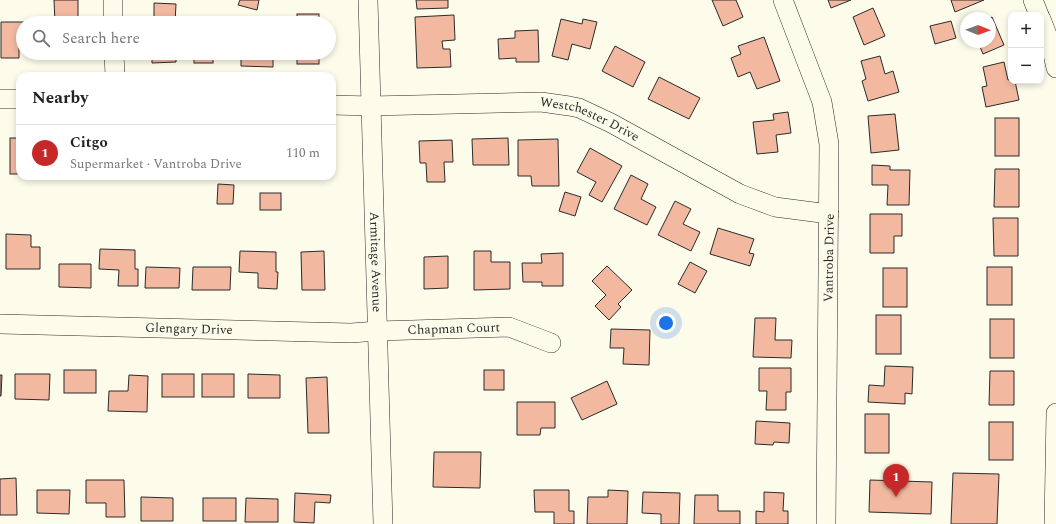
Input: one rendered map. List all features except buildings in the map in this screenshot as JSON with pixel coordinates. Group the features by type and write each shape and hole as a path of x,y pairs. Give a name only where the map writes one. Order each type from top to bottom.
{"street":[{"path":"113,0 113,16"},
{"name":"Armitage Avenue","path":"368,0 383,524"},
{"name":"Vantroba Drive","path":"783,0 813,76 826,119 829,144 826,524"},
{"path":"1033,0 1039,12"},
{"path":"1044,25 1054,44 1056,68"},
{"path":"114,60 115,72"},
{"path":"0,99 16,99"},
{"name":"Westchester Drive","path":"336,105 371,106 541,102 579,108 611,123 751,199 775,207 829,214"},
{"name":"Glengary Drive","path":"0,324 351,333 378,331"},
{"name":"Chapman Court","path":"378,331 509,327 551,343"},
{"path":"1054,524 1056,413"}],"place":[{"name":"Citgo","path":"896,497"}]}
